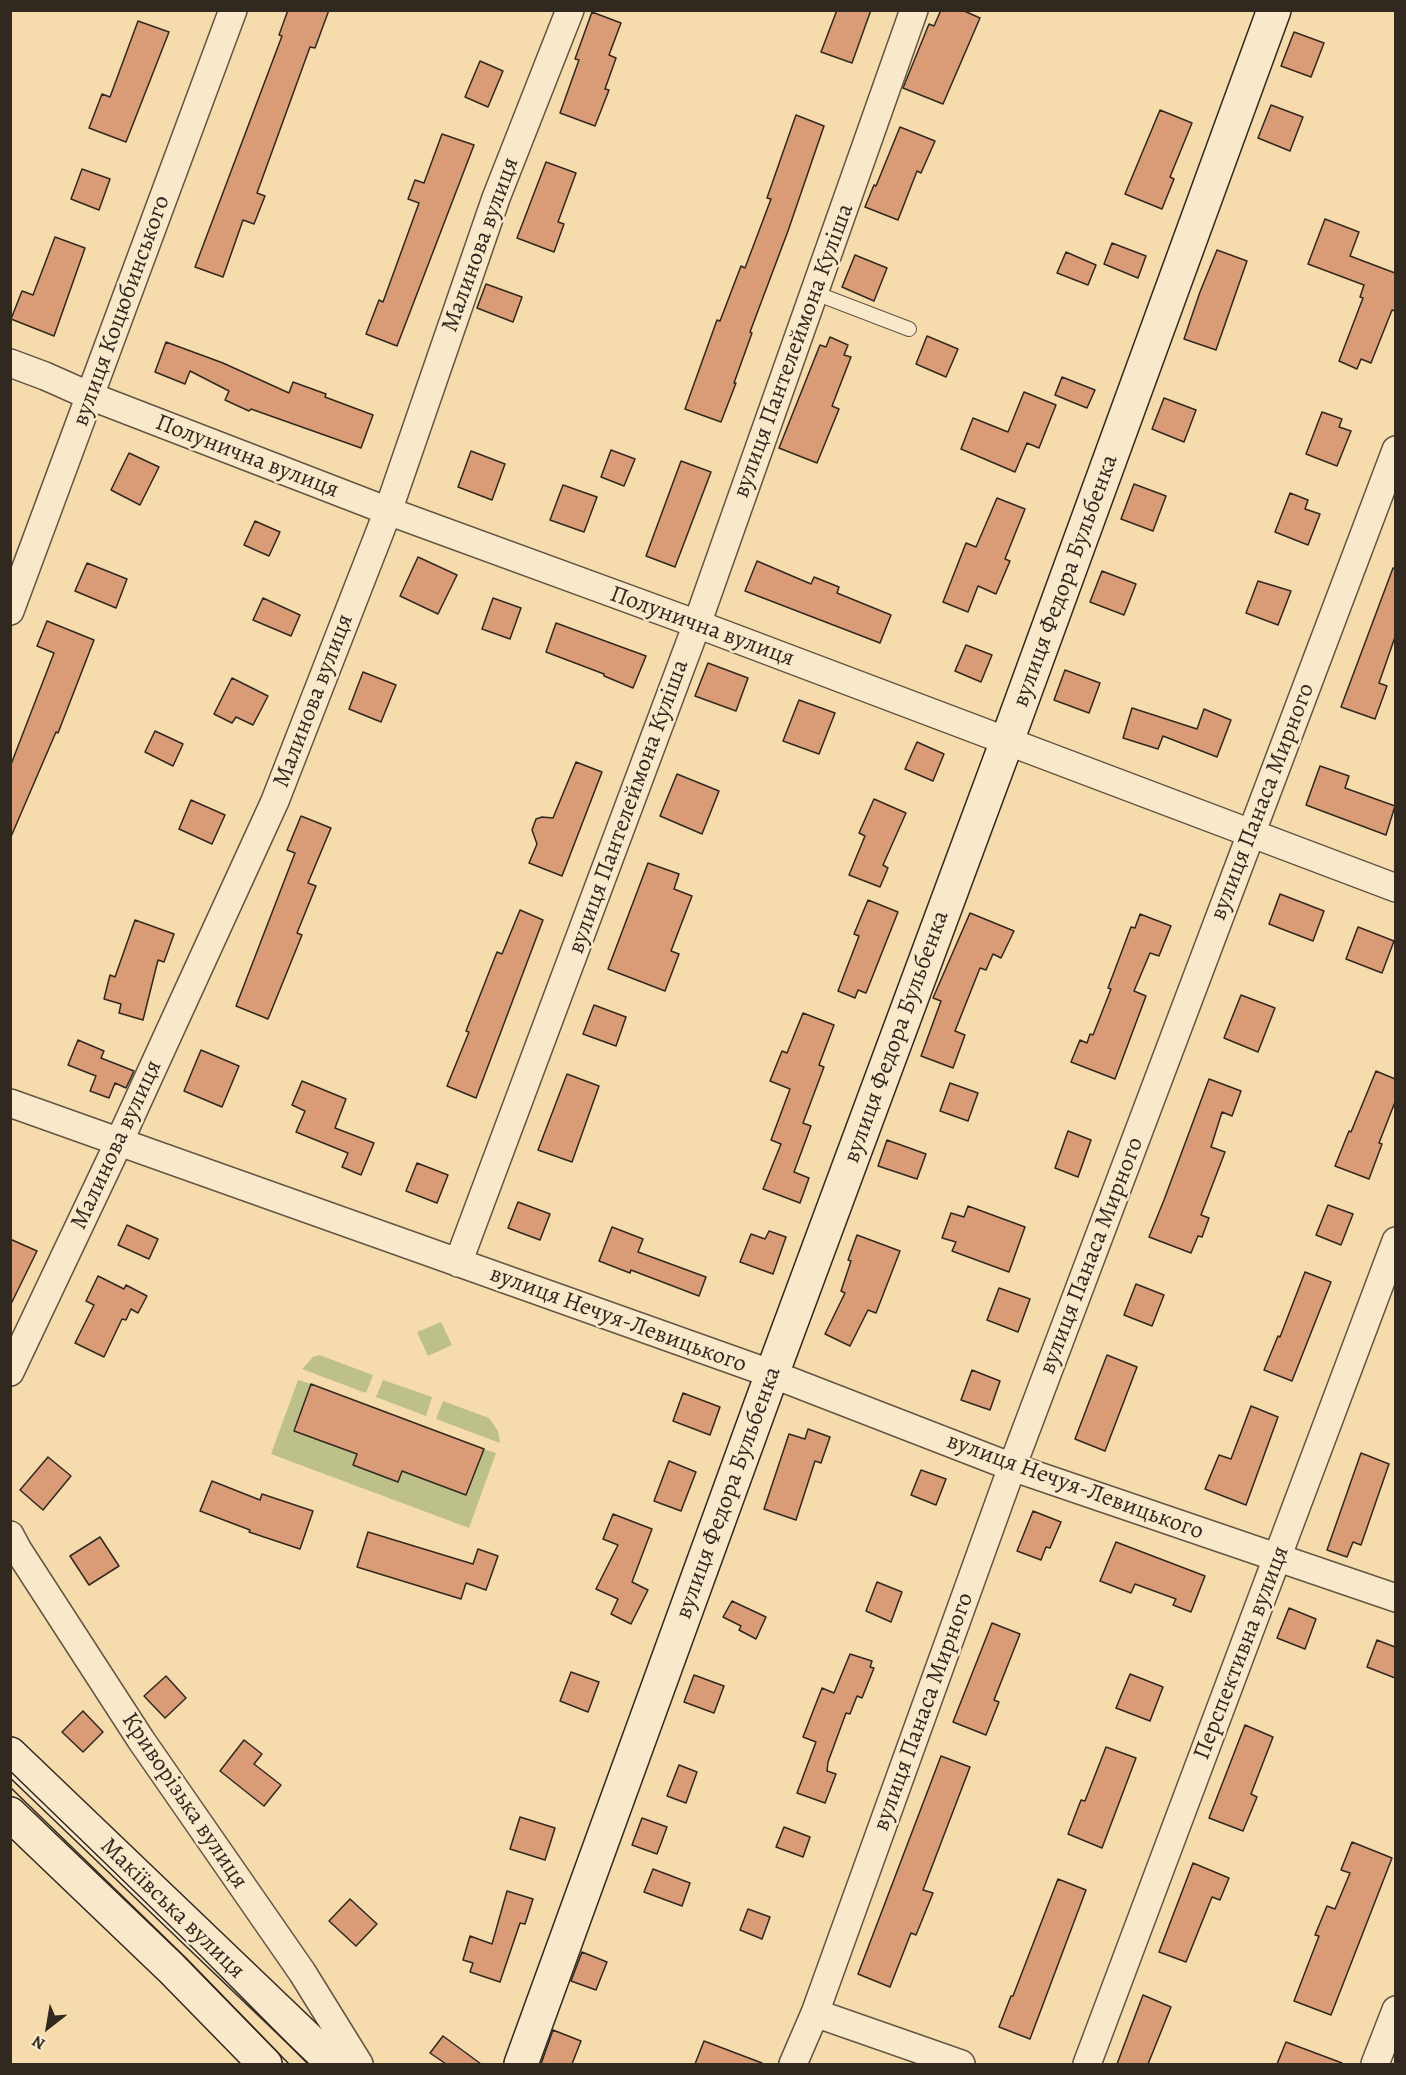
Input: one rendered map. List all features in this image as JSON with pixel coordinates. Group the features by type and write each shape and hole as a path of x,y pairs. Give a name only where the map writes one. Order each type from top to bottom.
{"street":[{"name":"вулиця Коцюбинського","path":"10,611 233,10"},
{"name":"Малинова вулиця","path":"10,1372 119,1142 275,801 388,511 496,198 570,10"},
{"name":"вулиця Пантелеймона Куліша","path":"458,1263 697,624 914,10"},
{"name":"вулиця Федора Бульбенка","path":"521,2064 772,1374 1275,10"},
{"name":"Полунична вулиця","path":"10,363 388,511 697,624 1395,888"},
{"name":"вулиця Панаса Мирного","path":"794,2064 815,2013 1012,1467 1395,450"},
{"name":"вулиця Нечуя-Левицького","path":"10,1103 772,1374 1012,1467 1395,1598"},
{"name":"Перспективна вулиця","path":"1087,2064 1395,1241"},
{"name":"Криворізька вулиця","path":"10,1535 141,1740 302,1972 359,2064"},
{"name":"Макіївська вулиця","path":"10,1754 334,2064"},
{"name":"Макіївська вулиця","path":"10,1814 171,1968 265,2064"},
{"path":"1375,2064 1395,2010"},
{"path":"815,2013 961,2064"}],"lane":[{"path":"815,292 909,329"}],"green space":[{"path":"441,1322 452,1345 428,1356 417,1332"},
{"path":"319,1355 373,1375 366,1393 302,1369 313,1357"},
{"path":"298,1380 311,1384 294,1431 357,1454 353,1465 397,1482 402,1471 466,1495 484,1449 496,1453 469,1528 271,1454"},
{"path":"383,1380 432,1397 426,1416 376,1397"},
{"path":"443,1401 489,1418 498,1431 500,1443 436,1419"}],"building":[{"path":"288,10 329,10 315,48 310,47 257,193 265,196 254,224 243,220 223,277 195,267 282,36 279,35"},
{"path":"837,10 871,10 852,63 821,52"},
{"path":"941,10 962,10 980,18 943,104 903,88 929,24 934,26"},
{"path":"592,12 621,23 609,55 616,58 605,89 609,90 595,126 560,113 579,60 575,59"},
{"path":"138,21 169,32 126,142 89,128 102,94 110,97"},
{"path":"1294,32 1324,43 1311,77 1281,66"},
{"path":"480,61 503,71 488,107 465,97"},
{"path":"1271,105 1303,117 1290,151 1258,138"},
{"path":"1160,110 1192,123 1170,177 1174,179 1162,209 1125,194"},
{"path":"796,115 824,126 750,332 752,333 734,383 736,383 721,422 685,409 717,320 720,321 741,266 745,268 771,199 767,198"},
{"path":"900,127 935,141 921,173 917,171 898,220 865,207"},
{"path":"442,134 474,145 397,346 366,334 379,300 383,302 419,203 408,199 415,180 424,183"},
{"path":"546,162 576,173 558,222 564,224 554,252 517,238"},
{"path":"82,169 110,179 99,210 71,199"},
{"path":"1325,219 1359,232 1350,256 1395,273 1395,311 1392,310 1371,363 1361,359 1357,369 1339,361 1363,298 1360,297 1364,285 1308,264"},
{"path":"55,237 85,248 54,336 11,319 22,291 33,295"},
{"path":"1112,243 1146,256 1138,278 1104,264"},
{"path":"1217,250 1247,261 1216,350 1184,339"},
{"path":"1066,252 1096,265 1088,285 1057,273"},
{"path":"855,255 887,268 874,301 842,287"},
{"path":"486,284 522,297 513,322 477,308"},
{"path":"927,336 958,349 946,377 916,364"},
{"path":"830,337 848,345 844,355 851,357 832,406 839,409 817,463 779,448 820,345 826,347"},
{"path":"166,342 223,363 289,393 293,382 373,415 361,448 251,409 249,411 225,400 229,391 190,371 185,384 155,372"},
{"path":"1062,377 1095,390 1087,408 1055,395"},
{"path":"1024,392 1056,405 1039,448 1027,443 1015,472 961,449 973,418 1008,432"},
{"path":"1164,398 1196,410 1184,442 1152,429"},
{"path":"1322,412 1342,419 1339,427 1351,431 1337,466 1306,454"},
{"path":"611,450 635,459 624,486 601,477"},
{"path":"471,451 505,464 492,500 458,487"},
{"path":"129,453 159,467 140,505 111,490"},
{"path":"681,461 711,472 675,567 646,556"},
{"path":"1134,484 1166,496 1153,531 1121,519"},
{"path":"563,485 597,497 584,532 550,520"},
{"path":"1290,493 1308,500 1305,509 1320,514 1308,545 1275,532"},
{"path":"997,498 1025,509 1005,559 1010,561 996,594 978,586 968,612 943,602 966,543 976,547"},
{"path":"255,521 280,532 269,556 244,545"},
{"path":"418,557 457,575 438,614 400,596"},
{"path":"757,561 811,584 814,577 839,587 837,593 891,615 880,643 745,591"},
{"path":"87,563 127,579 116,608 75,591"},
{"path":"1393,568 1395,569 1395,637 1379,683 1387,686 1375,719 1341,707"},
{"path":"1102,571 1136,584 1124,615 1090,602"},
{"path":"1258,581 1291,591 1278,625 1246,613"},
{"path":"263,598 300,615 291,636 253,620"},
{"path":"493,598 521,608 510,639 482,629"},
{"path":"47,621 94,640 58,733 56,732 10,839 10,767 54,653 37,646"},
{"path":"556,623 646,656 633,688 604,676 604,674 546,652"},
{"path":"966,645 992,655 981,682 955,671"},
{"path":"708,663 748,678 736,711 695,696"},
{"path":"1065,670 1100,683 1089,713 1054,700"},
{"path":"363,672 396,685 381,722 349,709"},
{"path":"232,678 268,696 253,725 236,717 232,723 214,714"},
{"path":"799,700 835,713 819,754 783,741"},
{"path":"1132,708 1197,729 1204,709 1231,720 1217,757 1163,736 1158,749 1123,738"},
{"path":"155,731 183,744 173,766 145,752"},
{"path":"917,742 944,754 933,781 905,769"},
{"path":"576,762 602,772 562,876 529,863 537,844 532,830 536,819 553,818"},
{"path":"1320,766 1349,776 1345,788 1395,806 1386,835 1306,805"},
{"path":"677,774 719,791 702,834 660,816"},
{"path":"874,799 906,813 883,865 888,868 880,887 849,875 865,836 859,833"},
{"path":"191,800 225,815 212,844 179,829"},
{"path":"301,816 331,828 308,883 316,886 297,933 302,935 268,1019 236,1006 295,853 287,850"},
{"path":"648,863 679,874 674,889 692,896 671,951 679,954 665,991 608,969"},
{"path":"1280,894 1324,911 1313,941 1269,924"},
{"path":"868,900 898,912 866,993 858,990 855,998 838,991 859,936 854,934"},
{"path":"520,910 543,920 476,1098 447,1086 497,952 502,954"},
{"path":"970,913 1014,931 1001,958 993,954 986,970 980,968 955,1031 965,1035 953,1068 921,1056 941,1001 933,998"},
{"path":"1140,914 1171,926 1159,956 1150,953 1134,991 1146,996 1115,1079 1071,1062 1080,1040 1087,1043 1090,1034 1093,1035 1131,927 1135,928"},
{"path":"135,920 174,934 164,962 158,960 143,1020 119,1013 121,1004 104,999 110,975 115,977"},
{"path":"1358,927 1394,941 1382,973 1346,959"},
{"path":"1241,995 1275,1008 1258,1052 1224,1038"},
{"path":"594,1005 626,1017 616,1046 583,1034"},
{"path":"803,1013 834,1025 819,1065 824,1067 803,1123 811,1126 794,1172 809,1178 800,1203 763,1189 781,1144 771,1140 790,1089 770,1081 782,1051 787,1053"},
{"path":"78,1040 104,1051 101,1058 134,1071 126,1088 115,1083 109,1098 90,1091 96,1076 68,1065"},
{"path":"201,1050 239,1066 222,1107 184,1091"},
{"path":"1376,1071 1395,1079 1395,1102 1379,1143 1382,1144 1369,1179 1335,1166"},
{"path":"567,1074 599,1086 572,1162 538,1150"},
{"path":"1209,1079 1241,1091 1232,1116 1222,1112 1211,1147 1225,1152 1201,1215 1209,1218 1202,1237 1198,1236 1191,1253 1149,1237"},
{"path":"302,1081 346,1099 335,1128 374,1143 361,1175 342,1167 348,1153 296,1132 305,1111 292,1105"},
{"path":"950,1083 978,1093 968,1121 940,1111"},
{"path":"1068,1131 1091,1140 1078,1177 1055,1168"},
{"path":"887,1140 926,1154 917,1179 878,1166"},
{"path":"417,1163 448,1175 437,1203 406,1191"},
{"path":"518,1202 550,1214 540,1240 508,1228"},
{"path":"1328,1205 1353,1214 1341,1245 1316,1235"},
{"path":"968,1206 1025,1227 1009,1272 952,1251 956,1242 942,1238 951,1213 964,1217"},
{"path":"127,1225 158,1239 149,1259 118,1245"},
{"path":"612,1227 643,1239 638,1252 706,1277 699,1296 631,1270 630,1273 599,1261"},
{"path":"769,1231 786,1237 773,1274 740,1262 751,1234 765,1239"},
{"path":"857,1235 900,1251 876,1313 868,1310 850,1346 825,1334 845,1293 841,1291"},
{"path":"10,1239 37,1251 10,1306"},
{"path":"1305,1272 1331,1282 1292,1381 1264,1370 1278,1336 1280,1337"},
{"path":"98,1276 124,1289 126,1285 147,1296 138,1313 131,1309 126,1320 122,1319 104,1357 75,1343 94,1305 86,1301"},
{"path":"1136,1284 1164,1295 1152,1326 1124,1315"},
{"path":"999,1288 1030,1299 1018,1332 987,1320"},
{"path":"1107,1355 1137,1367 1105,1451 1075,1439"},
{"path":"972,1370 1000,1381 990,1410 961,1400"},
{"path":"311,1384 484,1449 466,1495 402,1471 398,1482 353,1465 357,1454 294,1431"},
{"path":"683,1393 720,1407 710,1435 673,1421"},
{"path":"1251,1406 1278,1417 1246,1505 1205,1489 1219,1455 1231,1459"},
{"path":"808,1429 830,1437 821,1463 815,1461 796,1520 764,1509 789,1434 805,1439"},
{"path":"1361,1453 1389,1464 1361,1545 1353,1542 1347,1557 1327,1550"},
{"path":"48,1457 71,1476 43,1510 20,1490"},
{"path":"669,1461 696,1472 681,1511 654,1501"},
{"path":"921,1470 946,1479 936,1505 911,1495"},
{"path":"212,1481 260,1500 262,1494 313,1511 300,1549 249,1532 250,1530 200,1511"},
{"path":"1033,1511 1061,1522 1050,1548 1046,1547 1041,1560 1017,1551"},
{"path":"613,1514 652,1529 632,1582 648,1590 631,1624 611,1614 618,1599 596,1589 618,1545 603,1539"},
{"path":"368,1532 473,1564 478,1549 498,1556 486,1590 466,1583 461,1599 357,1567"},
{"path":"100,1537 119,1566 89,1585 70,1556"},
{"path":"1116,1542 1205,1576 1191,1612 1173,1605 1176,1599 1135,1584 1131,1593 1100,1581"},
{"path":"877,1582 902,1592 891,1622 866,1611"},
{"path":"732,1601 766,1617 756,1639 739,1630 741,1626 723,1617"},
{"path":"1289,1608 1316,1619 1305,1649 1277,1638"},
{"path":"992,1623 1020,1634 994,1700 999,1702 986,1735 953,1722"},
{"path":"1377,1640 1395,1647 1395,1678 1367,1667"},
{"path":"850,1654 872,1661 870,1667 874,1668 862,1698 857,1696 850,1714 846,1713 828,1762 827,1771 836,1774 825,1803 797,1793 816,1742 803,1737 822,1688 834,1693"},
{"path":"571,1672 599,1682 588,1712 560,1701"},
{"path":"1130,1674 1163,1687 1150,1721 1116,1708"},
{"path":"694,1675 724,1686 714,1713 684,1702"},
{"path":"166,1676 186,1698 165,1718 144,1696"},
{"path":"83,1711 103,1732 83,1752 62,1732"},
{"path":"1245,1725 1273,1737 1251,1794 1257,1797 1243,1831 1209,1818"},
{"path":"244,1740 262,1754 254,1764 281,1785 264,1806 220,1771"},
{"path":"1106,1747 1136,1758 1102,1848 1068,1834 1081,1800 1085,1801"},
{"path":"941,1756 970,1767 923,1890 933,1893 916,1935 911,1933 890,1987 858,1974"},
{"path":"679,1765 697,1772 686,1803 667,1796"},
{"path":"520,1817 555,1828 545,1860 510,1849"},
{"path":"642,1818 667,1827 657,1854 632,1845"},
{"path":"784,1827 810,1837 803,1857 776,1847"},
{"path":"1352,1842 1392,1858 1331,2015 1294,2001 1319,1936 1315,1935 1327,1906 1335,1909 1350,1873 1341,1870"},
{"path":"1193,1863 1229,1878 1220,1900 1212,1897 1186,1962 1159,1952"},
{"path":"653,1869 690,1883 682,1906 644,1892"},
{"path":"1058,1879 1086,1890 1030,2039 999,2027"},
{"path":"507,1891 533,1899 525,1924 520,1923 500,1982 470,1972 473,1963 463,1960 470,1936 492,1944"},
{"path":"350,1899 377,1924 356,1946 329,1921"},
{"path":"748,1909 770,1917 762,1939 740,1930"},
{"path":"582,1952 607,1962 596,1990 571,1981"},
{"path":"1143,1995 1171,2007 1148,2064 1117,2064"},
{"path":"553,2030 581,2041 572,2064 541,2064"},
{"path":"443,2036 481,2064 446,2064 430,2053"},
{"path":"704,2041 762,2063 762,2064 695,2064"},
{"path":"1286,2042 1342,2063 1277,2064"}],"tram line":[{"path":"10,1771 195,1950 308,2064"},
{"path":"10,1787 187,1959 289,2064"}]}
